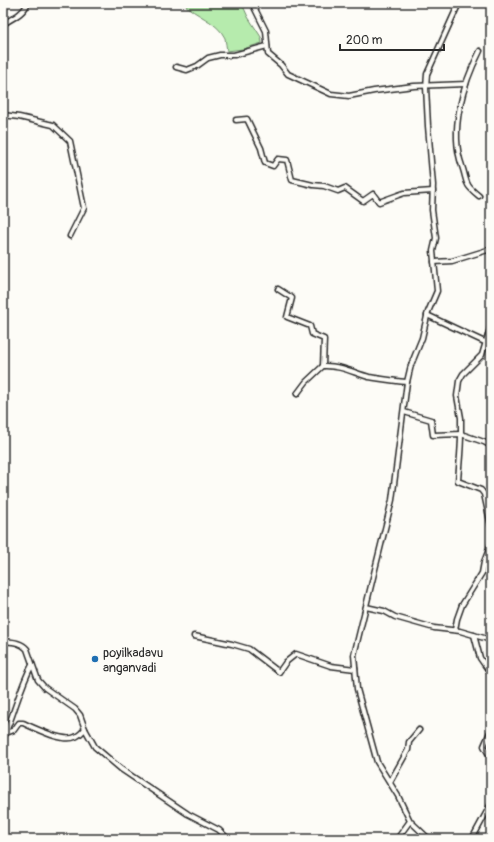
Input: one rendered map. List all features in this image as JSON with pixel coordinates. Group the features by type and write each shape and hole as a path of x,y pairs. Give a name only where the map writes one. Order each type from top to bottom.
{"street":[{"path":"3,24 18,16 28,3"},
{"path":"252,3 266,31 268,54 281,65 288,74 331,94 349,96 374,91 466,84"},
{"path":"429,839 410,821 398,796 377,762 357,689 354,655 392,500 396,459 411,364 422,338 427,315 437,291 433,251 436,238 432,210 433,190 426,86 427,74 459,3"},
{"path":"176,67 187,70 197,66 208,58 220,55 234,55 267,46"},
{"path":"479,196 469,188 466,182 457,149 456,129 470,70 480,51"},
{"path":"3,115 53,125 70,141 84,208 70,236"},
{"path":"236,120 247,119 261,148 265,163 273,166 278,159 287,160 292,180 324,186 338,191 345,188 363,201 373,194 379,202 404,193 433,190"},
{"path":"434,262 452,261 491,249"},
{"path":"278,289 292,298 287,317 310,326 312,334 324,339 323,366"},
{"path":"427,315 491,345"},
{"path":"491,325 482,355 463,374 459,381 457,396 461,418 461,452 458,481 481,490 484,494 491,526"},
{"path":"297,394 306,382 323,366 348,369 368,376 407,382"},
{"path":"404,412 431,420 433,435 461,434 491,446"},
{"path":"455,630 462,605 482,574 484,562 491,544"},
{"path":"366,607 384,611 395,617 434,628 455,630 491,640"},
{"path":"474,635 480,658 491,674"},
{"path":"194,636 249,649 279,672 286,662 296,654 331,666 355,669"},
{"path":"3,641 20,643 24,645 38,680 41,684 75,709 80,715 85,729 95,747 121,769 188,814 219,830 228,839"},
{"path":"4,735 12,720 25,679 32,665"},
{"path":"4,735 23,723 53,736 70,739 75,738 85,729"},
{"path":"390,782 408,750 408,742 419,730"},
{"path":"491,730 484,746 491,758"},
{"path":"472,839 491,804"},
{"path":"397,839 410,821"}],"green space":[{"path":"183,3 233,3 234,6 243,6 261,37 262,43 243,49 227,51 225,38 217,27 188,8"}],"place":[{"name":"poyilkadavu anganvadi","path":"95,659"}]}
